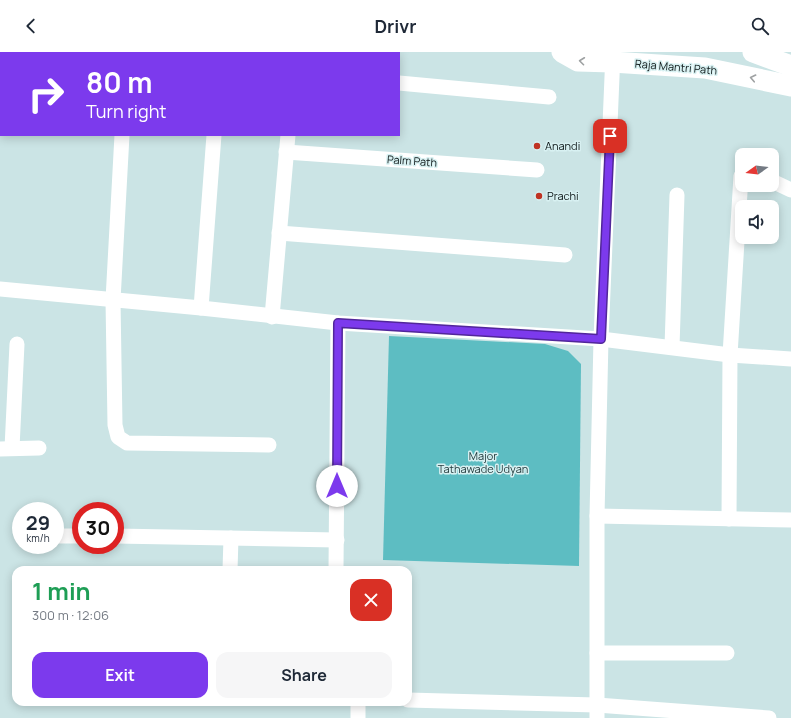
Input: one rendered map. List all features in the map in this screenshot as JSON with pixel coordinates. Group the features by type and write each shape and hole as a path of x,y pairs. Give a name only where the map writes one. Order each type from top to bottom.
{"main road":[{"name":"Raja Mantri Path","path":"562,52 578,62 613,57 705,68 791,86"},
{"path":"753,52 791,66"}],"street":[{"path":"597,712 597,516 601,339 613,57"},
{"path":"400,83 548,97"},
{"path":"122,136 113,300 115,425 118,437 127,443 269,445"},
{"path":"201,308 214,136"},
{"path":"272,317 288,136"},
{"name":"Palm Path","path":"286,152 537,170"},
{"path":"779,184 791,190"},
{"path":"729,519 730,355 740,192"},
{"path":"672,347 677,195"},
{"path":"279,233 565,255"},
{"path":"0,289 201,308 272,317 338,323 601,339 730,355 791,359"},
{"path":"336,566 338,323"},
{"path":"17,344 6,448 39,448"},
{"path":"597,516 791,520"},
{"path":"124,536 337,540"},
{"path":"230,566 231,538"},
{"path":"597,653 727,653"},
{"path":"412,700 597,712 769,718"},
{"path":"358,706 358,718"}],"green space":[{"name":"Major Tathawade Udyan","path":"389,336 545,344 568,351 581,364 579,566 383,560"}],"place":[{"name":"Anandi","path":"537,146"},
{"name":"Prachi","path":"539,196"}],"route":[{"path":"337,486 338,323 601,339 610,136"}]}
